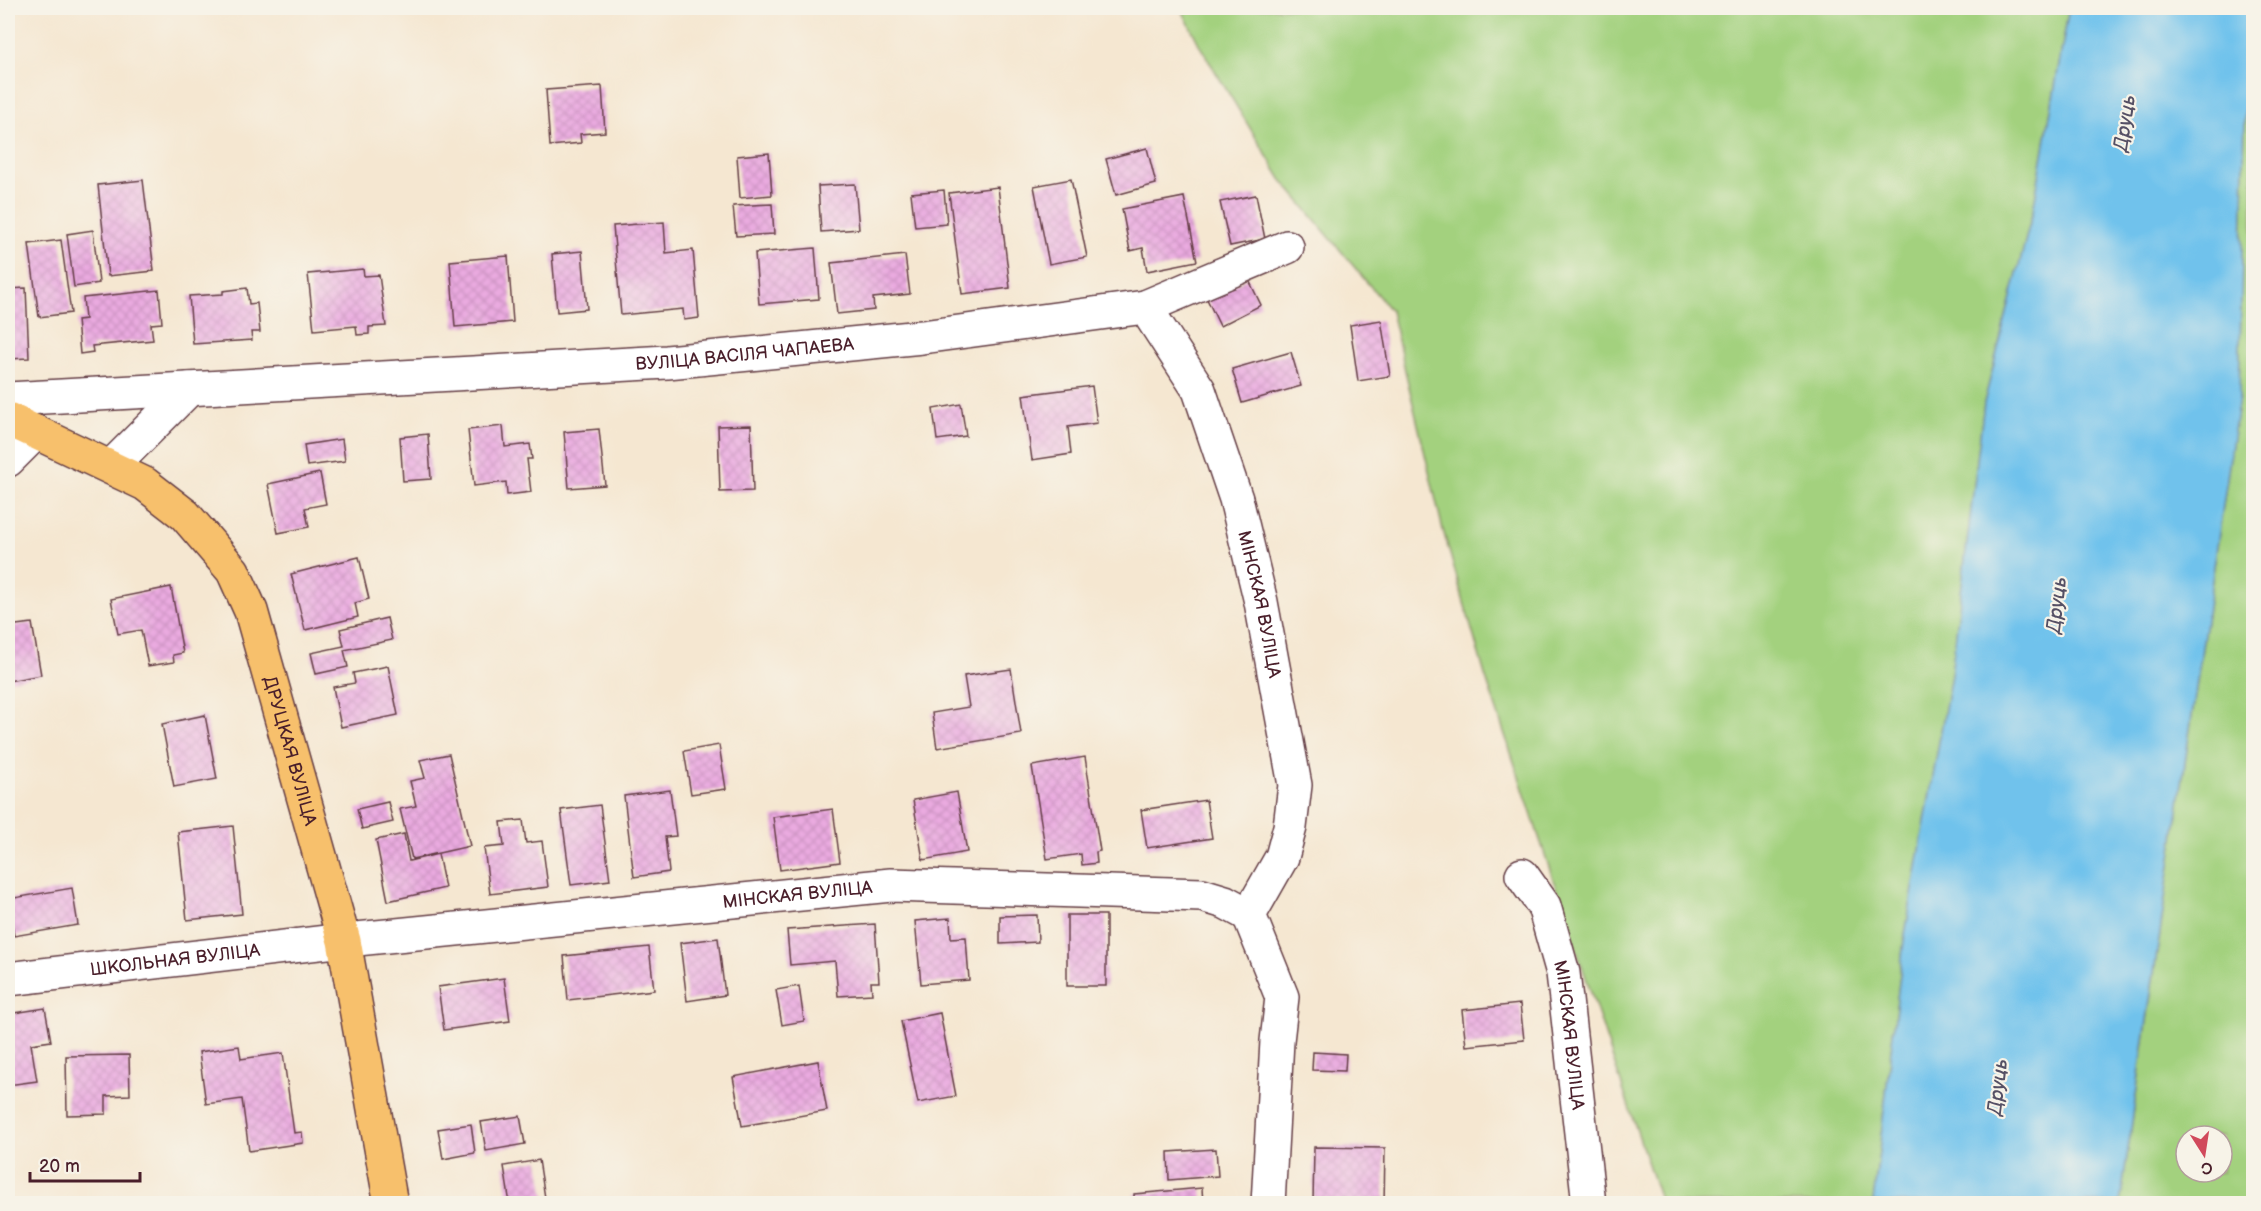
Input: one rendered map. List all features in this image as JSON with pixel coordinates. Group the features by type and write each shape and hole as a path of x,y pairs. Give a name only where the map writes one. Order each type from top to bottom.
{"main road":[{"name":"ДРУЦКАЯ ВУЛІЦА","path":"22,425 146,484 185,515 233,571 251,611 344,940 391,1203"}],"street":[{"name":"ВУЛІЦА ВАСІЛЯ ЧАПАЕВА","path":"8,399 668,362 922,337 1145,307 1287,247"},
{"name":"МІНСКАЯ ВУЛІЦА","path":"344,940 891,885 1202,895 1225,902 1249,915 1282,857 1290,827 1295,785 1261,602 1236,499 1200,390 1145,307"},
{"path":"111,467 189,389"},
{"path":"8,460 22,425"},
{"name":"МІНСКАЯ ВУЛІЦА","path":"1522,875 1544,906 1563,973 1589,1203"},
{"path":"1249,915 1282,997 1277,1041 1268,1203"},
{"name":"ШКОЛЬНАЯ ВУЛІЦА","path":"8,979 344,940"}],"green space":[{"path":"1181,8 2069,8 2033,211 1984,403 1951,675 1904,940 1873,1203 1661,1203 1485,675 1443,530 1391,311 1281,179 1201,48"},
{"path":"2249,8 2253,8 2253,1203 2120,1204 2239,397 2247,22"}],"water":[{"name":"Друць","path":"2069,8 2249,8 2239,397 2120,1203 1873,1203 1904,940 1951,675 1984,403 2033,211"}],"building":[{"path":"602,86 605,132 580,134 581,143 550,146 546,90"},
{"path":"1147,148 1156,184 1116,195 1106,159"},
{"path":"769,153 772,195 740,198 737,156"},
{"path":"1071,179 1087,257 1049,264 1034,186"},
{"path":"143,180 154,271 108,276 98,185"},
{"path":"855,184 859,229 821,232 818,186"},
{"path":"998,187 1010,288 962,294 949,193"},
{"path":"944,190 947,224 915,227 911,193"},
{"path":"1256,195 1265,239 1230,246 1220,202"},
{"path":"1184,197 1197,261 1147,271 1143,248 1130,251 1122,209"},
{"path":"772,204 774,234 736,236 733,206"},
{"path":"664,222 666,253 693,250 699,318 684,320 683,309 621,315 613,226"},
{"path":"93,230 99,283 74,287 67,234"},
{"path":"61,240 71,313 39,317 29,244"},
{"path":"815,248 819,299 759,304 755,253"},
{"path":"582,251 587,309 557,312 552,254"},
{"path":"905,255 910,294 873,298 874,310 837,314 831,263"},
{"path":"508,256 513,322 455,327 450,261"},
{"path":"363,269 364,276 379,275 386,326 369,327 369,334 357,335 356,326 314,330 308,274"},
{"path":"1248,278 1261,305 1220,326 1207,299"},
{"path":"26,288 29,358 8,359 8,289"},
{"path":"247,288 249,304 257,303 260,332 251,332 252,340 193,344 189,296 223,294 223,291"},
{"path":"159,290 162,323 151,324 153,340 92,346 93,352 80,354 77,320 85,319 83,298"},
{"path":"1381,320 1390,376 1358,381 1350,325"},
{"path":"1291,352 1301,386 1242,403 1232,369"},
{"path":"1092,386 1097,423 1068,427 1071,454 1032,460 1023,395"},
{"path":"961,404 966,436 937,440 933,409"},
{"path":"751,425 753,491 720,492 718,426"},
{"path":"503,426 505,447 530,444 532,459 527,459 531,492 507,495 506,482 474,486 468,430"},
{"path":"599,429 605,485 569,488 564,432"},
{"path":"428,434 431,479 403,481 400,437"},
{"path":"342,439 345,461 307,466 304,445"},
{"path":"320,473 326,504 305,508 309,527 278,533 268,484"},
{"path":"359,557 369,599 355,603 358,617 305,630 291,574"},
{"path":"171,587 183,653 173,655 174,662 148,666 141,630 118,634 111,599"},
{"path":"387,618 392,640 344,650 348,667 316,674 311,653 344,646 340,629"},
{"path":"32,623 41,675 8,681 8,626"},
{"path":"388,666 398,715 341,727 333,687 355,683 353,673"},
{"path":"1011,669 1021,734 937,748 932,713 969,707 964,676"},
{"path":"205,715 217,779 174,787 162,724"},
{"path":"719,745 726,789 691,794 684,751"},
{"path":"449,754 470,846 412,859 400,809 416,806 410,781 425,778 420,760"},
{"path":"1085,757 1100,851 1096,852 1097,863 1082,865 1081,854 1047,859 1032,766"},
{"path":"670,790 676,836 665,837 669,872 634,877 624,796"},
{"path":"957,792 967,852 923,860 913,800"},
{"path":"1206,800 1212,838 1147,848 1141,810"},
{"path":"388,802 393,822 362,829 357,809"},
{"path":"600,805 610,880 571,885 561,810"},
{"path":"833,809 840,862 780,870 773,817"},
{"path":"523,820 526,843 542,841 548,887 490,894 484,848 504,846 501,822"},
{"path":"233,826 242,914 187,920 178,832"},
{"path":"404,834 409,861 438,854 445,888 388,901 376,840"},
{"path":"72,888 78,925 14,936 8,899"},
{"path":"1037,915 1038,942 1000,944 1000,916"},
{"path":"1067,915 1106,915 1106,986 1067,986"},
{"path":"950,918 951,938 966,937 969,980 921,984 915,921"},
{"path":"875,924 879,982 871,982 872,994 838,996 835,961 790,965 787,930"},
{"path":"718,938 725,995 687,1001 680,943"},
{"path":"649,947 654,990 568,1000 564,956"},
{"path":"504,978 510,1021 444,1030 438,987"},
{"path":"799,986 804,1021 782,1025 776,990"},
{"path":"1520,1004 1524,1040 1466,1046 1462,1010"},
{"path":"45,1008 51,1041 31,1044 37,1081 8,1085 8,1014"},
{"path":"940,1013 956,1096 918,1103 901,1021"},
{"path":"239,1046 241,1059 283,1053 294,1133 302,1132 303,1143 249,1151 242,1099 206,1104 199,1052"},
{"path":"1313,1052 1346,1054 1345,1071 1312,1070"},
{"path":"129,1055 130,1095 106,1096 106,1114 67,1115 66,1056"},
{"path":"818,1061 827,1111 742,1126 733,1077"},
{"path":"520,1116 525,1144 486,1151 481,1122"},
{"path":"471,1124 475,1153 443,1159 438,1129"},
{"path":"1314,1147 1385,1148 1384,1204 1313,1204"},
{"path":"1216,1149 1218,1176 1169,1180 1168,1152"},
{"path":"539,1160 546,1204 510,1204 504,1166"},
{"path":"1202,1188 1203,1204 1134,1204 1134,1194"}]}
